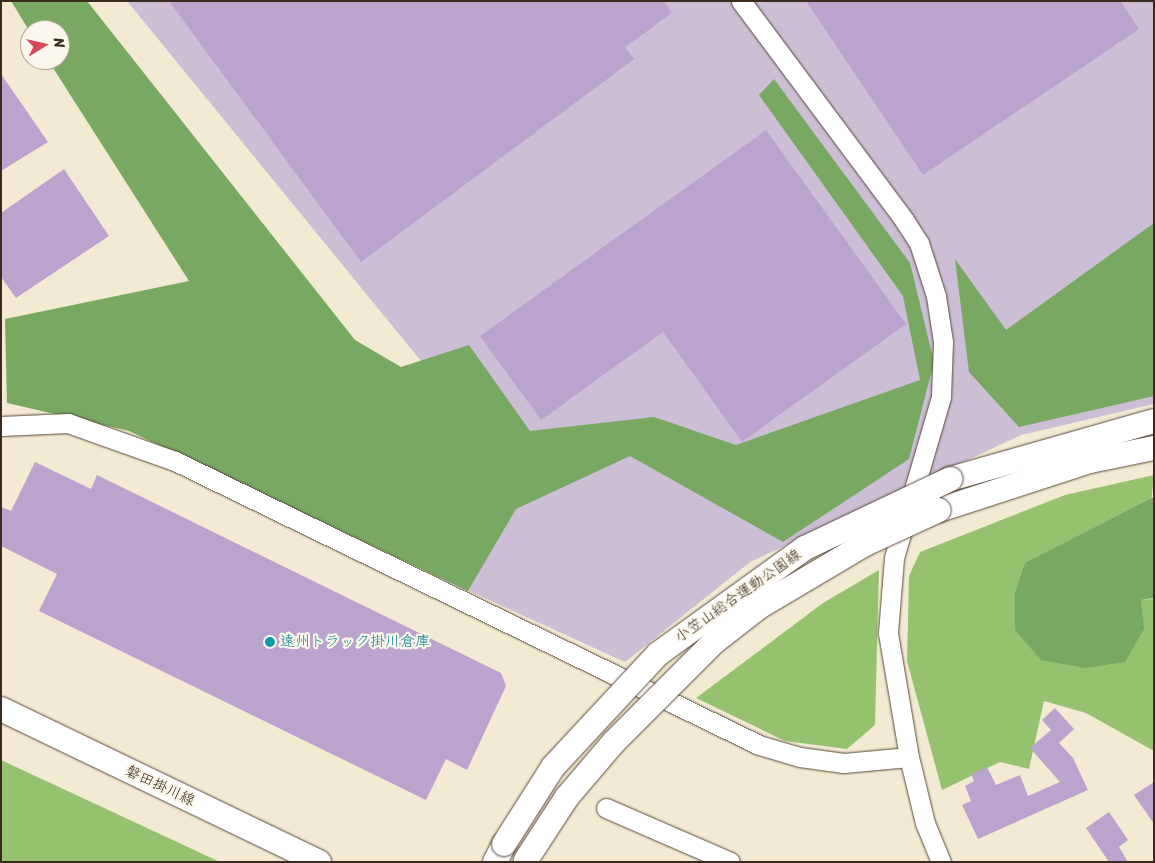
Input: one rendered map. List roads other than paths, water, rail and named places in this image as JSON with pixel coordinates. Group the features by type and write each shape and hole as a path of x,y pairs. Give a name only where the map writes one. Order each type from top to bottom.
{"main road":[{"name":"小笠山総合運動公園線","path":"500,853 553,767 658,654 805,548 950,479 1154,421"},
{"name":"小笠山総合運動公園線","path":"526,861 567,797 614,742 714,642 759,607 865,544 939,510 1090,461 1154,448"},
{"name":"磐田掛川線","path":"1,709 319,862"}],"street":[{"path":"740,1 904,220 919,243 936,296 943,342 941,397 888,592 888,633 908,757 925,823 941,862"},
{"path":"1,426 68,423 175,461 760,745 800,757 844,763 908,757"},
{"path":"606,808 730,862"}],"place":[{"name":"遠州トラック掛川倉庫","path":"270,642"}]}
